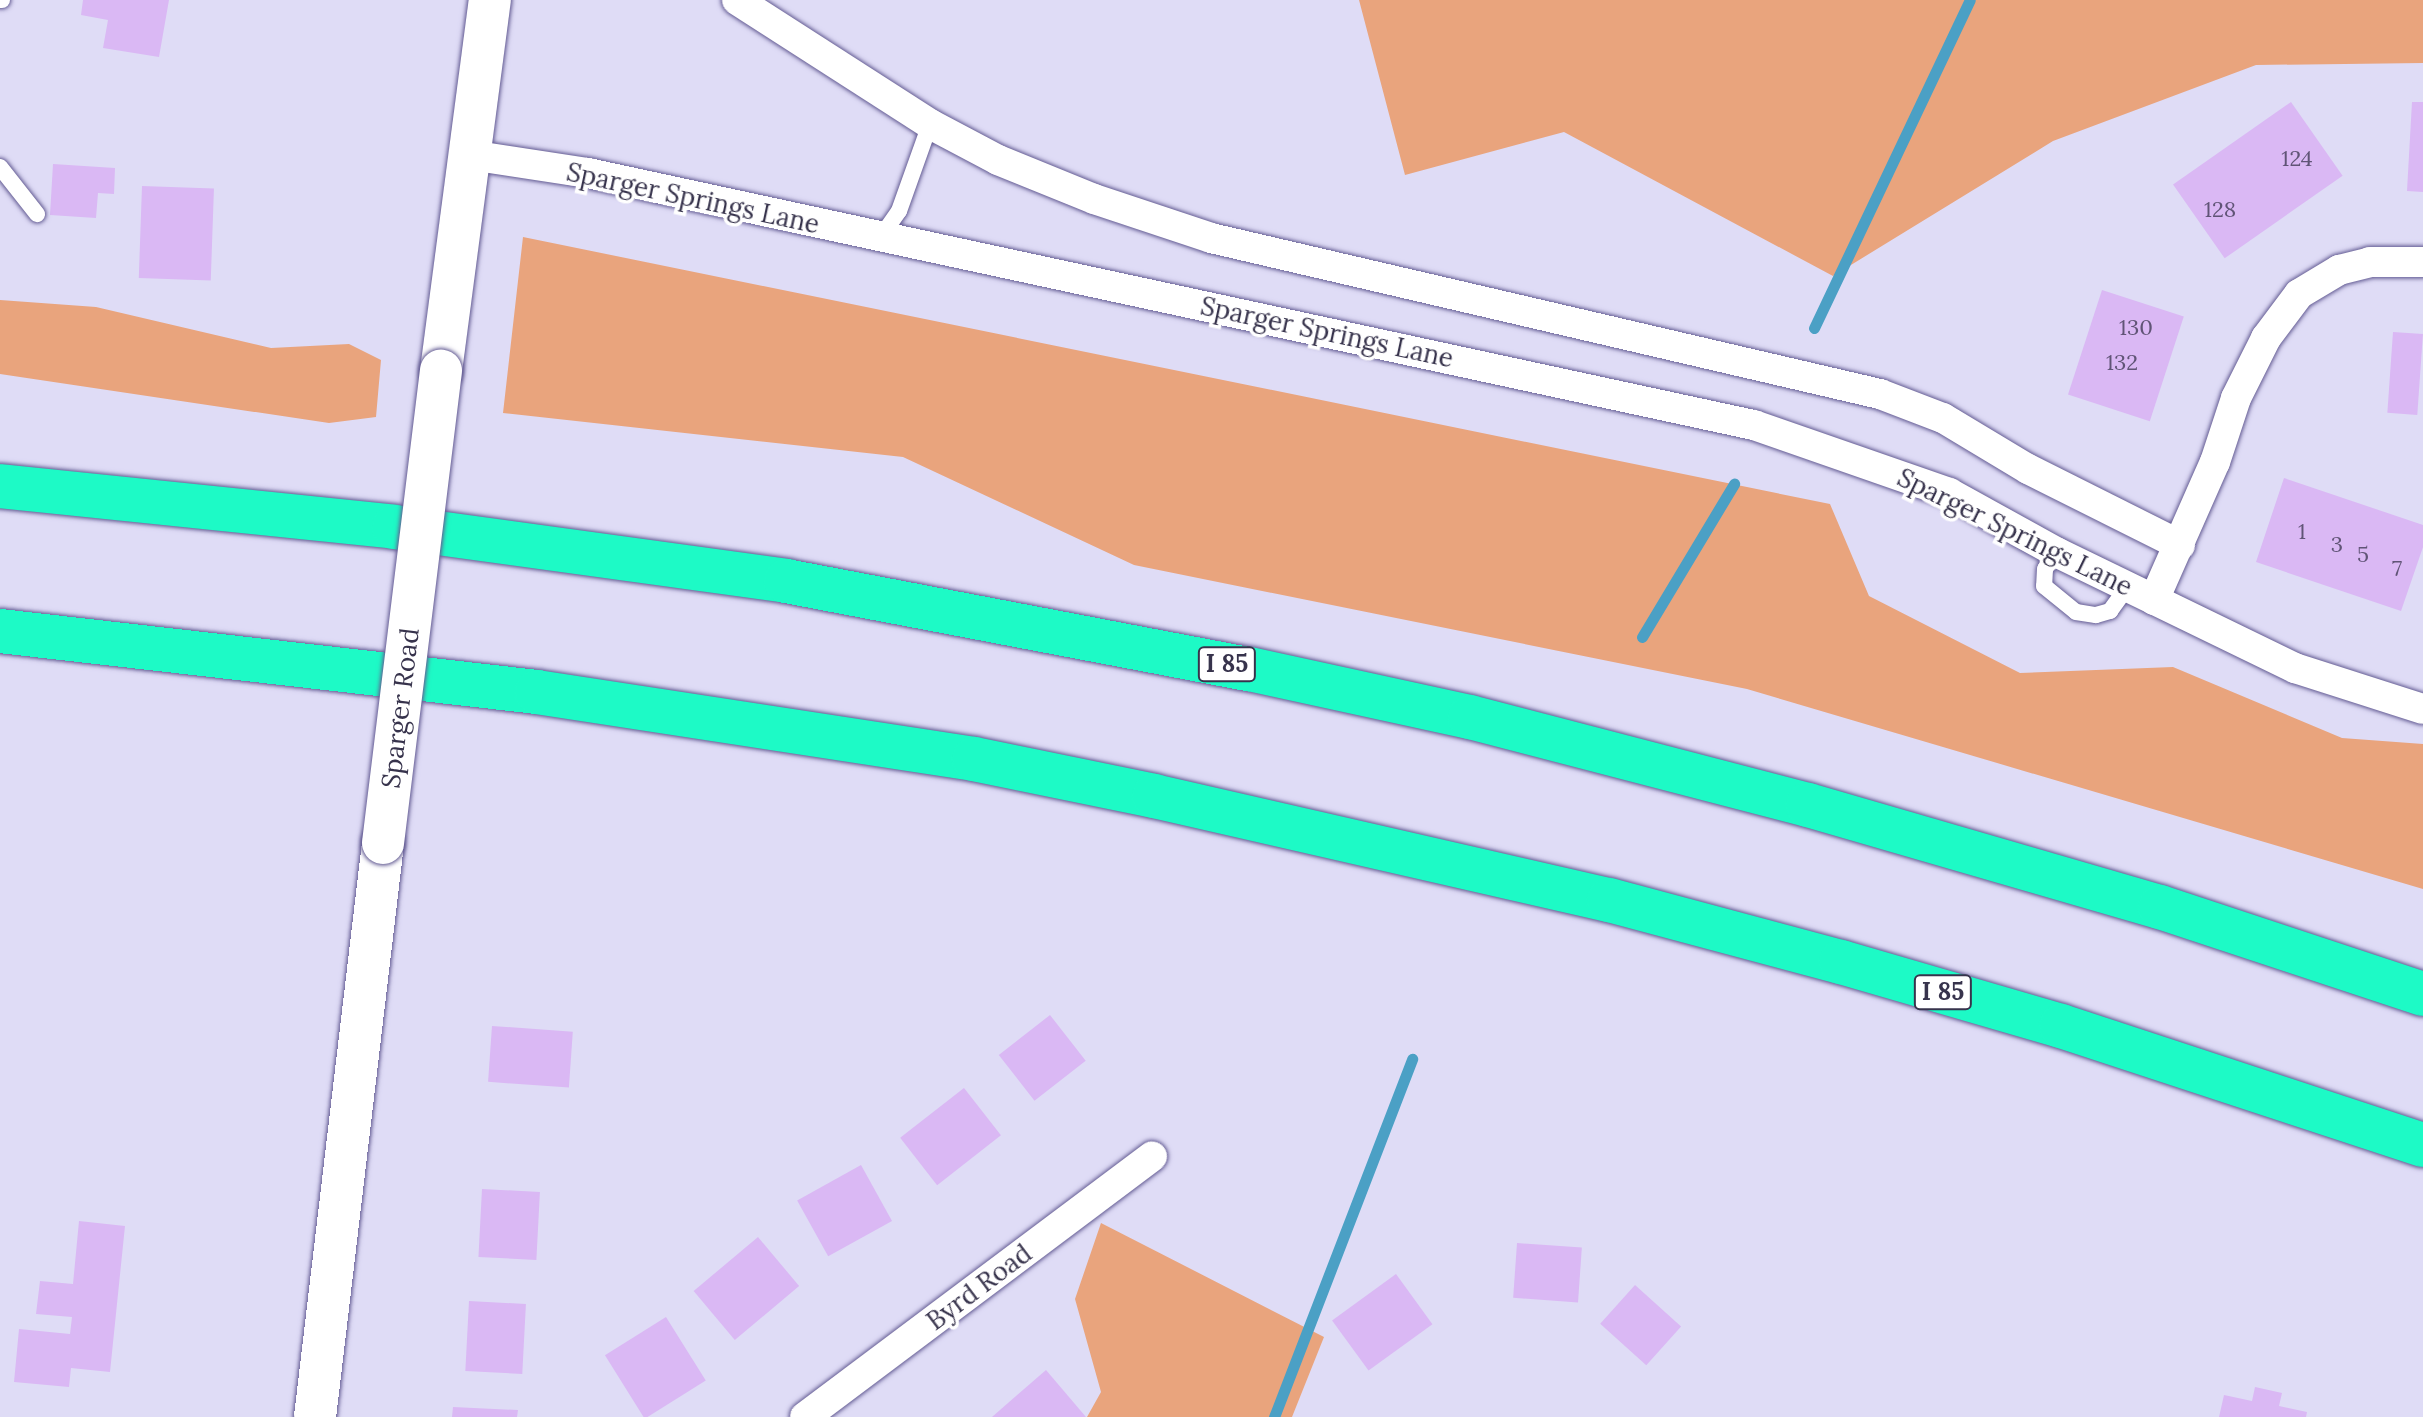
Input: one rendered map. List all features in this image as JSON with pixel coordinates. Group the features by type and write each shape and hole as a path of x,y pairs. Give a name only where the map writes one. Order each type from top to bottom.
{"highway":[{"name":"I 85","path":"0,486 394,527 786,581 1249,669 1470,717 1808,805 2160,907 2423,994"},
{"name":"I 85","path":"0,631 566,696 974,759 1154,796 1609,900 1841,962 2061,1026 2423,1145"}],"street":[{"name":"Sparger Road","path":"315,1417 441,371 490,0"},
{"path":"737,0 930,124 1067,188 1211,238 1880,394 1943,418 2028,469 2180,545"},
{"name":"Sparger Springs Lane","path":"470,155 588,173 1754,425 1949,493 2056,552 2295,668 2423,709"},
{"name":"Sparger Springs Lane","path":"2141,594 2180,545 2236,398 2266,338 2299,294 2339,270 2370,262 2423,262"},
{"name":"Byrd Road","path":"805,1417 1152,1156"}],"lane":[{"path":"880,238 899,211 930,124"},
{"path":"0,167 37,214"},
{"path":"2056,552 2045,569 2044,586 2076,612 2096,615 2141,594"}],"shaded area":[{"path":"1359,0 2423,0 2423,63 2256,65 2053,141 1833,276 1564,132 1405,175"},
{"path":"523,237 1830,504 1869,596 2020,673 2173,667 2342,738 2423,744 2423,889 1747,689 1134,565 903,457 503,413"},
{"path":"0,300 96,307 271,348 349,344 381,360 376,417 329,423 0,374"},
{"path":"1101,1223 1324,1337 1292,1417 1087,1417 1101,1392 1075,1299"}],"building":[{"path":"83,0 169,0 159,57 103,48 108,20 81,15"},
{"path":"2291,102 2343,176 2225,258 2173,185"},
{"path":"2412,102 2423,102 2423,192 2407,191"},
{"path":"53,164 115,168 114,194 98,193 96,218 50,215"},
{"path":"142,186 214,189 211,280 139,278"},
{"path":"2102,290 2184,317 2150,421 2068,395"},
{"path":"2393,332 2423,334 2417,415 2387,413"},
{"path":"2284,478 2423,525 2423,547 2401,611 2256,562"},
{"path":"1050,1015 1086,1061 1034,1101 999,1055"},
{"path":"492,1026 573,1032 569,1088 488,1082"},
{"path":"964,1088 1001,1135 937,1185 900,1138"},
{"path":"861,1165 892,1221 828,1256 797,1200"},
{"path":"482,1189 540,1192 536,1260 478,1257"},
{"path":"79,1221 125,1226 110,1372 71,1368 69,1387 14,1382 19,1329 70,1334 72,1317 36,1314 40,1281 73,1284"},
{"path":"758,1237 799,1286 735,1340 694,1291"},
{"path":"1517,1243 1582,1248 1578,1302 1513,1298"},
{"path":"1396,1274 1432,1324 1369,1371 1332,1320"},
{"path":"1635,1285 1681,1326 1646,1365 1600,1324"},
{"path":"469,1301 526,1304 522,1374 465,1371"},
{"path":"666,1317 706,1381 644,1417 605,1355"},
{"path":"1046,1370 1086,1417 992,1417"},
{"path":"2255,1387 2282,1393 2279,1406 2307,1412 2306,1417 2219,1417 2224,1395 2252,1401"},
{"path":"453,1407 518,1410 517,1417 452,1417"}],"waterway":[{"path":"1814,328 1970,0"},
{"path":"1642,637 1734,484"},
{"path":"1274,1417 1412,1059"}]}
